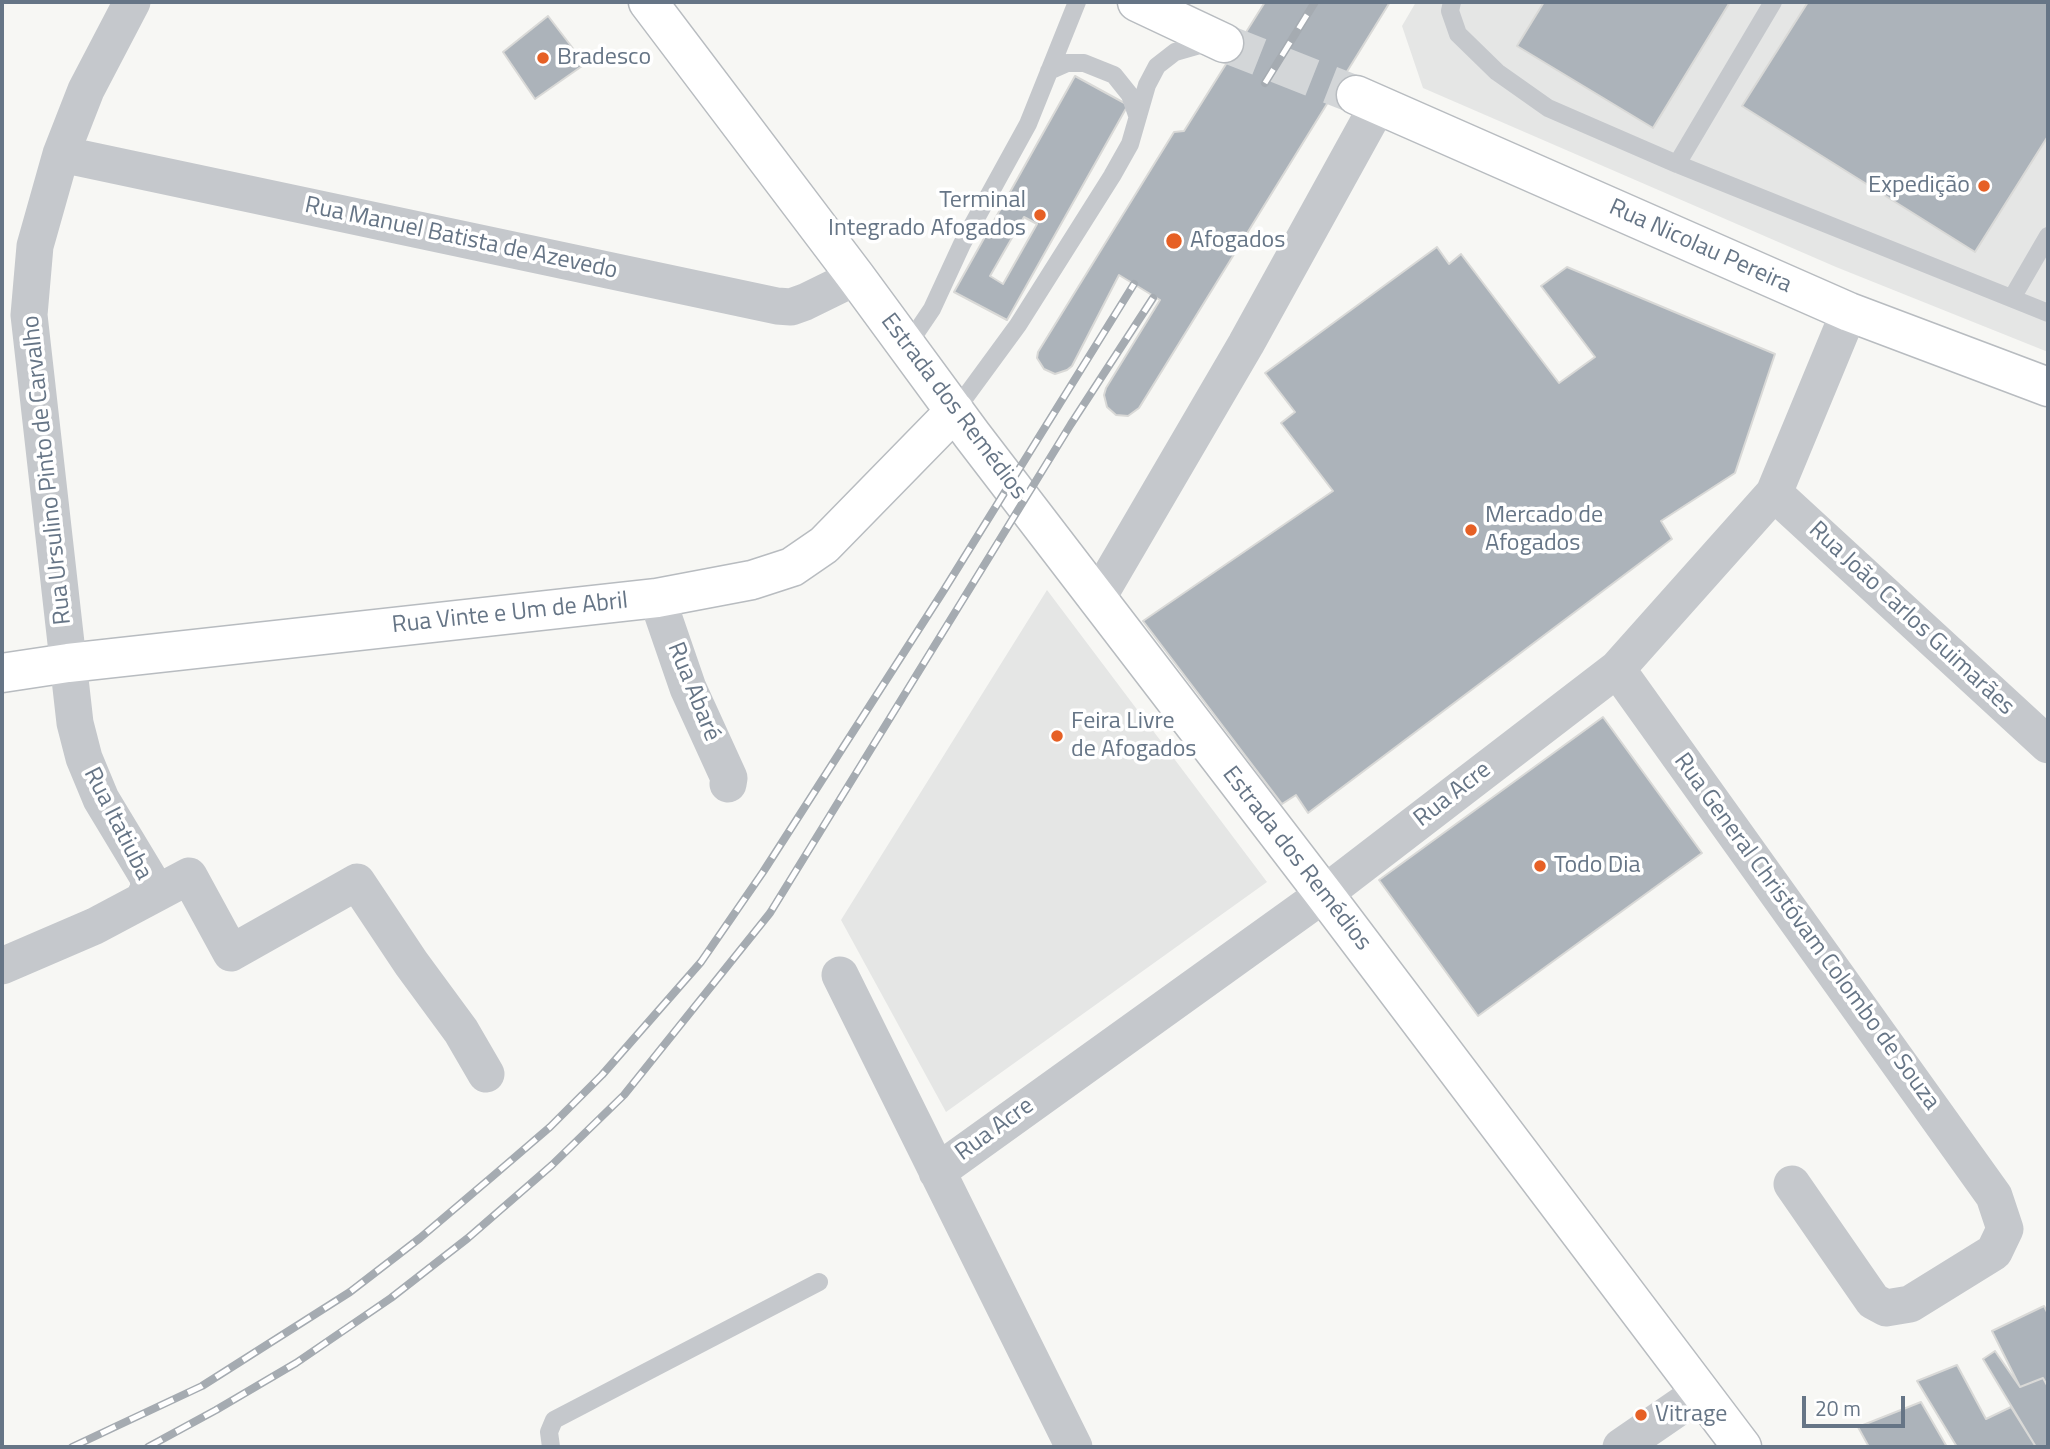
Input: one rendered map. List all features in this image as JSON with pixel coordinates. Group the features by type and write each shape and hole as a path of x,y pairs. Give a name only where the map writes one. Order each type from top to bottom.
{"main road":[{"name":"Estrada dos Remédios","path":"648,2 1097,599 1742,1447"},
{"path":"1137,2 1221,41"},
{"name":"Rua Nicolau Pereira","path":"1367,100 1849,312 2048,387"},
{"name":"Rua Vinte e Um de Abril","path":"2,673 68,663 657,598 752,580 792,567 824,545 955,411"}],"street":[{"name":"Rua Ursulino Pinto de Carvalho","path":"68,663 29,316 35,246 61,154 86,90 132,2"},
{"path":"1097,599 1246,344 1367,100"},
{"name":"Rua Manuel Batista de Azevedo","path":"61,154 777,306 791,307 805,302 856,277"},
{"name":"Rua Acre","path":"937,1172 1324,894 1617,669 1774,494 1849,312"},
{"name":"Rua João Carlos Guimarães","path":"1774,494 2048,745"},
{"name":"Rua Abaré","path":"657,598 688,688 729,778 728,785"},
{"name":"Rua Itatiuba","path":"68,663 75,723 84,758 101,799 148,877 149,888 144,900"},
{"name":"Rua General Christóvam Colombo de Souza","path":"1617,669 1994,1195 2006,1229 1994,1252 1910,1304 1886,1308 1873,1301 1792,1184"},
{"path":"2,966 95,926 189,876 231,953 357,883 411,964 461,1031 486,1074"},
{"path":"840,975 1074,1447"},
{"path":"1621,1447 1701,1392"}],"lane":[{"path":"907,346 932,309 962,244 1028,124 1077,2"},
{"path":"1452,2 1450,11 1458,34 1497,72 1548,108 1677,164 2048,313"},
{"path":"1677,164 1773,2"},
{"path":"955,411 1018,325 1112,176 1130,144 1147,85 1157,66 1175,52 1221,41"},
{"path":"1049,71 1067,63 1084,63 1114,75 1130,94 1137,115"},
{"path":"2012,298 2048,236"},
{"path":"551,1447 549,1432 554,1420 819,1282"}],"shaded area":[{"path":"1416,2 2048,2 2048,352 1836,267 1423,88 1402,26"},
{"name":"Feira Livre de Afogados","path":"1047,590 1267,882 946,1112 841,920"}],"building":[{"name":"Afogados","path":"1265,2 1390,2 1139,408 1128,416 1116,415 1107,407 1104,395 1106,388 1160,300 1119,275 1072,366 1055,374 1044,369 1037,358 1038,352 1174,132 1184,131"},
{"path":"1544,2 1730,2 1653,128 1517,46"},
{"path":"1808,2 2048,2 2048,136 1975,252 1742,106"},
{"name":"Bradesco","path":"548,16 585,64 535,99 503,52"},
{"path":"1075,76 1128,105 1007,320 954,292"},
{"path":"1024,217 1037,224 1003,284 990,276"},
{"name":"Mercado de Afogados","path":"1437,247 1449,264 1461,254 1559,383 1595,357 1541,286 1567,267 1775,354 1735,473 1661,521 1672,539 1308,813 1296,795 1282,804 1143,621 1333,491 1281,423 1295,412 1265,373"},
{"name":"Todo Dia","path":"1603,717 1702,853 1478,1016 1379,880"},
{"path":"2044,1306 2048,1314 2048,1387 2043,1378 2020,1387 1992,1331"},
{"path":"1995,1351 2020,1387 2043,1378 2048,1387 2048,1447 2036,1447 1983,1359"},
{"path":"1957,1365 1986,1419 2011,1407 2036,1447 1957,1447 1917,1381"},
{"path":"1921,1402 1947,1447 1869,1447 1858,1427"}],"tunnel":[{"path":"1224,43 1356,95"}],"railway":[{"path":"1265,83 1315,2"},
{"path":"72,1447 202,1386 350,1292 420,1238 550,1127 602,1075 701,962 763,872 944,590 1134,284"},
{"path":"148,1447 296,1363 391,1298 468,1238 552,1165 624,1095 770,913 1071,424 1153,298"}],"place":[{"name":"Bradesco","path":"543,58"},
{"name":"Expedição","path":"1984,186"},
{"name":"Terminal Integrado Afogados","path":"1040,215"},
{"name":"Afogados","path":"1174,241"},
{"name":"Mercado de Afogados","path":"1471,530"},
{"name":"Feira Livre de Afogados","path":"1057,736"},
{"name":"Todo Dia","path":"1540,866"},
{"name":"Vitrage","path":"1641,1415"}]}
